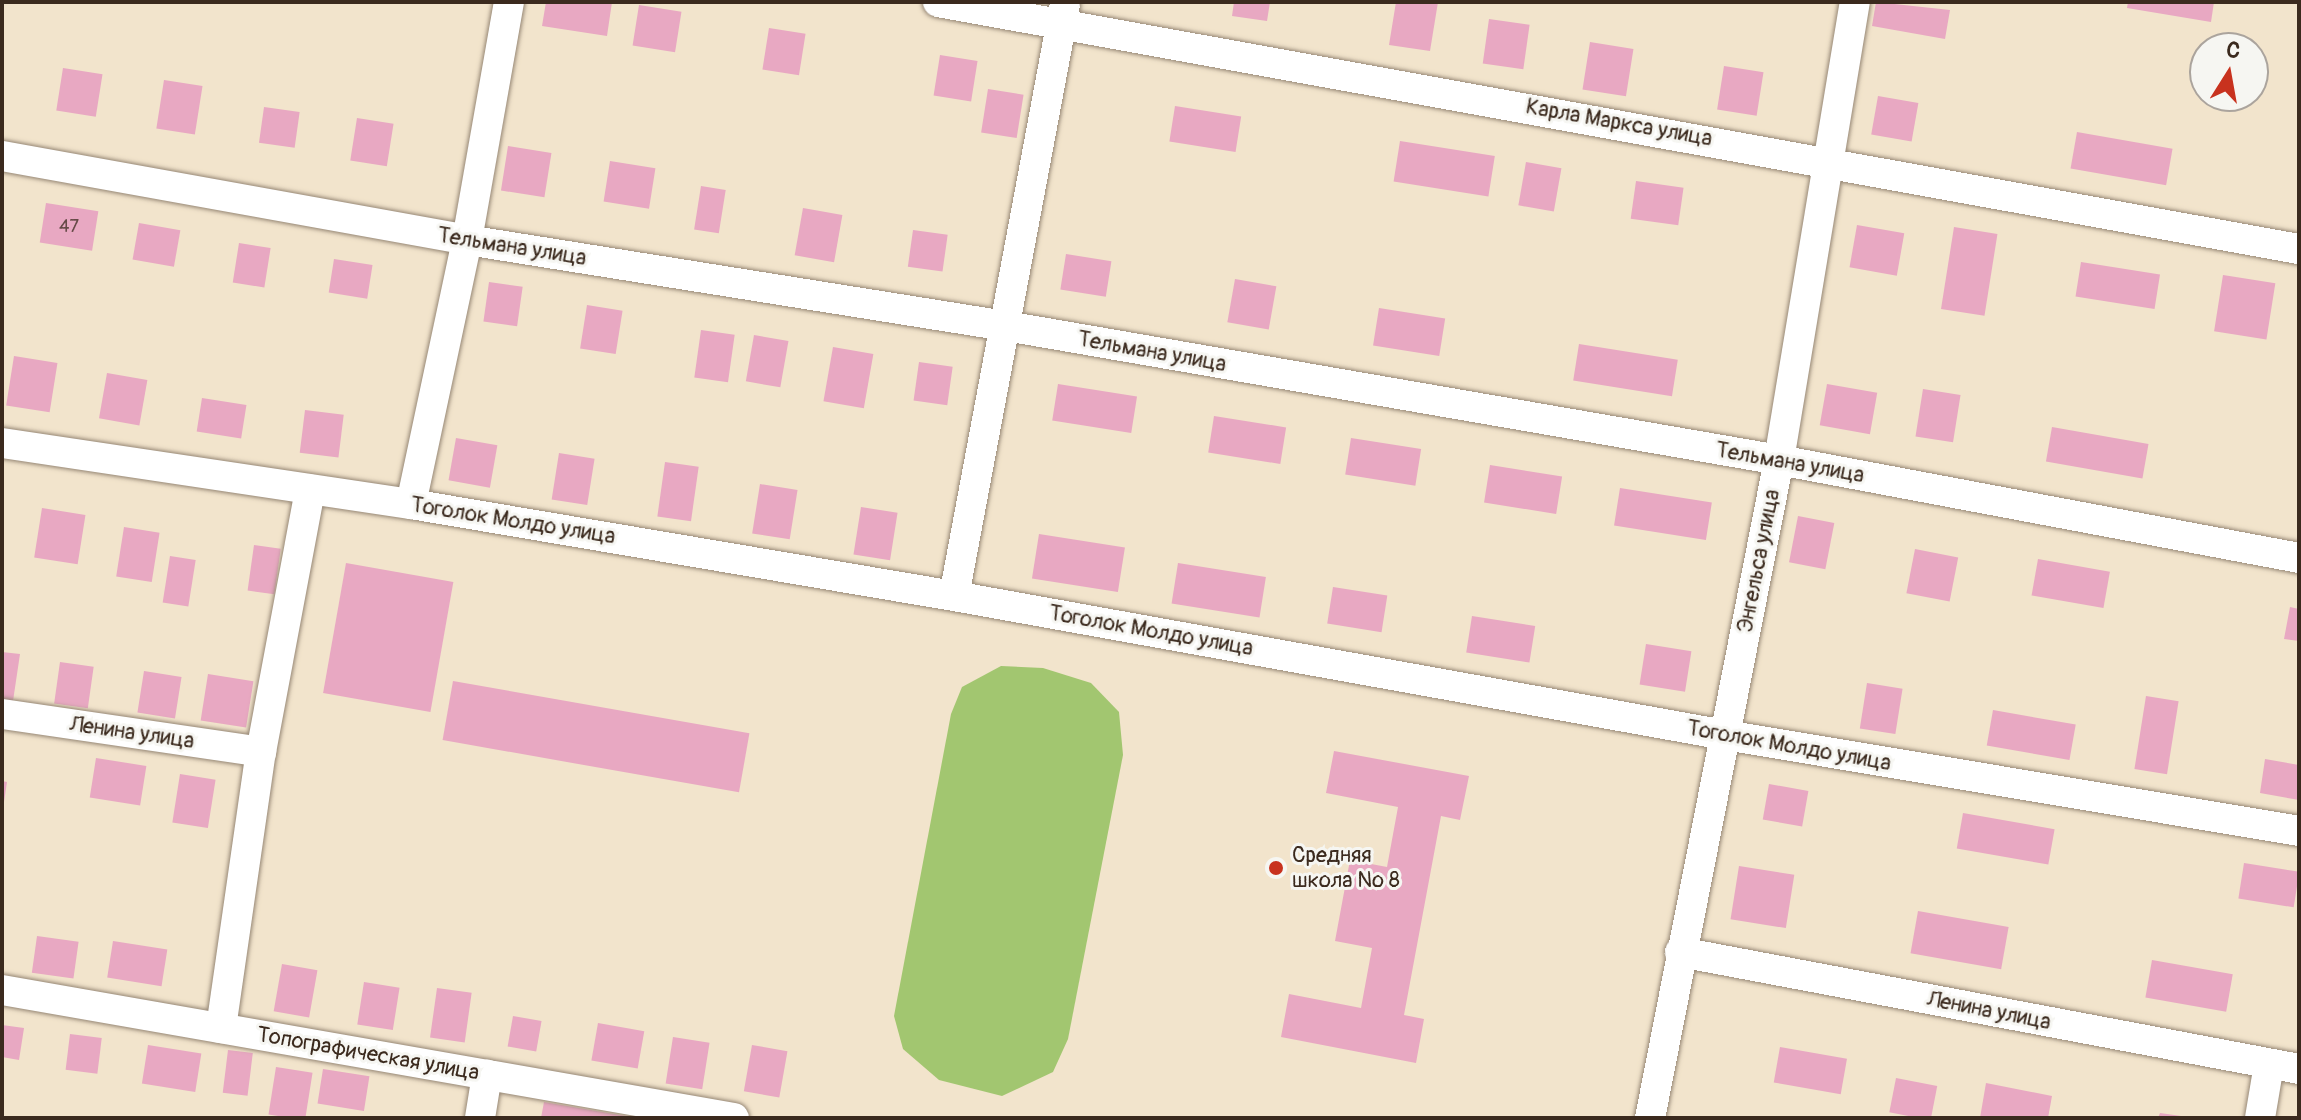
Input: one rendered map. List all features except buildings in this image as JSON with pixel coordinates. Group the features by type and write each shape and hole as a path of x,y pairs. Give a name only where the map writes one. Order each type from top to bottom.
{"street":[{"path":"411,504 467,240 509,2"},
{"name":"Карла Маркса улица","path":"938,2 1063,12 2299,249"},
{"name":"Энгельса улица","path":"1650,1118 1680,952 1779,460 1825,160 1855,2"},
{"path":"954,596 1063,12"},
{"name":"Тельмана улица","path":"2,156 467,240 1006,326 1779,460 2299,558"},
{"name":"Тоголок Молдо улица","path":"2,443 411,504 954,596 1725,735 2299,831"},
{"path":"221,1028 261,752 310,490"},
{"name":"Ленина улица","path":"2,714 261,752"},
{"name":"Ленина улица","path":"1680,952 2299,1069"},
{"name":"Топографическая улица","path":"2,990 734,1118"},
{"path":"2260,1118 2269,1064"},
{"path":"480,1118 487,1075"}],"green space":[{"path":"1001,666 1043,668 1091,683 1119,712 1123,755 1068,1039 1053,1072 1002,1096 939,1080 903,1049 894,1016 951,714 962,687"}],"place":[{"name":"Средняя школа № 8","path":"1276,868"}]}
